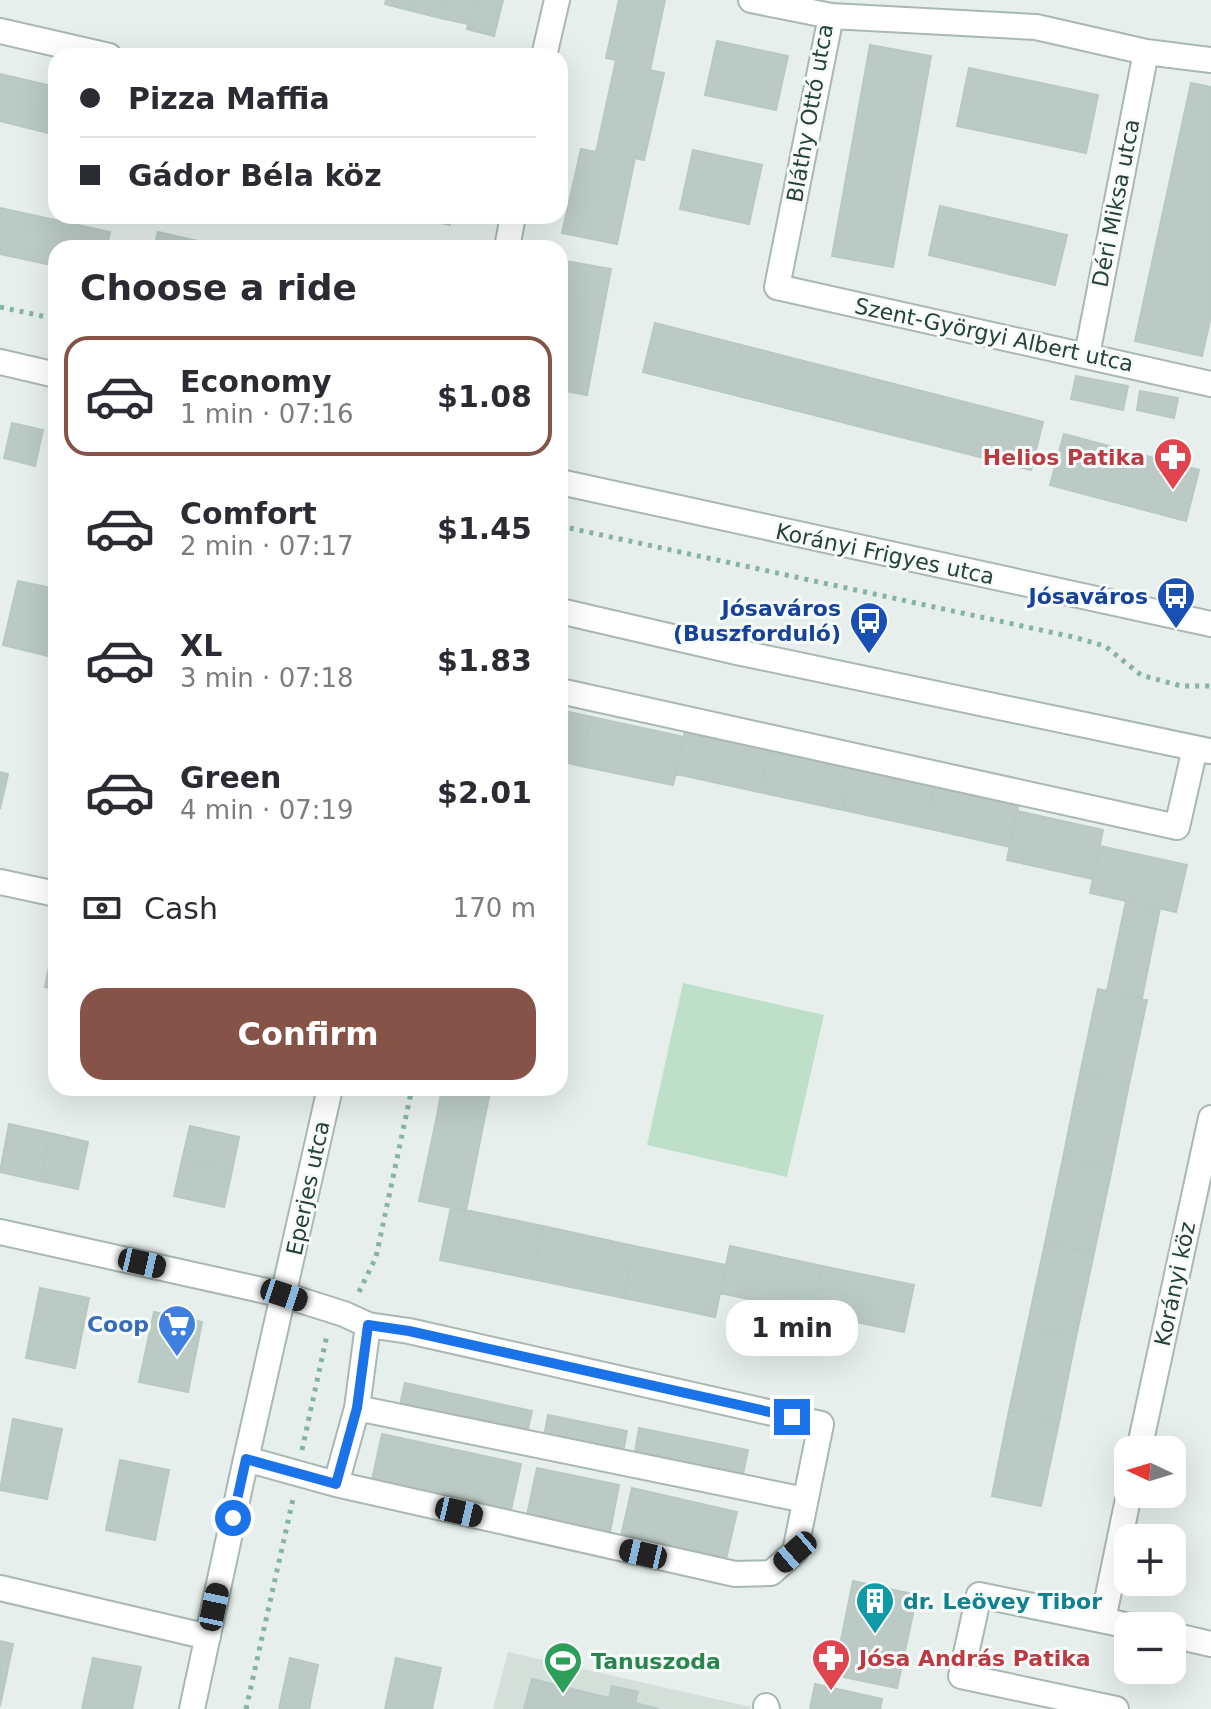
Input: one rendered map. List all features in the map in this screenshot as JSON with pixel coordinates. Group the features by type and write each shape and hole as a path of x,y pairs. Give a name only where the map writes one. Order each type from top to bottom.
{"street":[{"path":"546,48 557,0"},
{"name":"Bláthy Ottó utca","path":"751,0 831,16 777,287"},
{"path":"831,16 1036,27 1146,52 1209,52"},
{"path":"0,31 74,48"},
{"name":"Déri Miksa utca","path":"1087,355 1146,52"},
{"name":"Szent-Györgyi Albert utca","path":"777,287 1211,384"},
{"path":"0,362 48,373"},
{"name":"Korányi Frigyes utca","path":"568,484 1211,624"},
{"path":"568,613 737,652 1203,750 1177,827 568,693"},
{"path":"0,882 48,892"},
{"name":"Eperjes utca","path":"192,1709 328,1096"},
{"name":"Korányi köz","path":"1142,1436 1211,1118"},
{"path":"0,1232 284,1295 368,1325 409,1331 821,1424 795,1552 771,1573 735,1574 336,1484 246,1459"},
{"path":"336,1484 357,1408 368,1325"},
{"path":"357,1408 805,1500"},
{"path":"1103,1620 1126,1508"},
{"path":"0,1588 208,1637"},
{"path":"1114,1622 979,1595 961,1676 1116,1709"},
{"path":"1186,1638 1211,1644"}],"path":[{"path":"0,307 48,317"},
{"path":"568,528 1073,637 1105,646 1141,675 1181,686 1211,686"},
{"path":"246,1709 285,1539 318,1366 329,1328 344,1314 363,1287 376,1257 410,1096"}],"shaded area":[{"path":"508,1652 751,1707 493,1709"}],"green space":[{"path":"683,983 824,1015 787,1177 647,1145"}],"building":[{"path":"386,0 415,0 412,11 385,4"},
{"path":"415,0 445,0 440,18 412,11"},
{"path":"445,0 474,0 468,24 440,18"},
{"path":"474,0 503,0 494,36 467,29"},
{"path":"619,0 665,0 650,70 664,73 644,160 635,158 617,244 562,233 564,224 568,224 568,206 581,149 596,152 616,60 606,58"},
{"path":"717,41 788,56 776,110 705,95"},
{"path":"870,45 931,56 893,267 832,256"},
{"path":"969,68 1098,95 1086,153 957,126"},
{"path":"0,74 48,85 48,133 0,121"},
{"path":"1191,83 1211,87 1211,316 1202,356 1135,341"},
{"path":"693,150 762,165 749,224 680,209"},
{"path":"940,206 1067,235 1055,285 929,255"},
{"path":"0,208 48,218 48,224 73,224 110,232 108,240 48,240 48,264 0,254"},
{"path":"158,232 193,240 156,240"},
{"path":"568,261 611,269 587,395 568,391"},
{"path":"655,323 1043,422 1031,470 643,372"},
{"path":"1076,376 1128,386 1123,410 1071,399"},
{"path":"1140,391 1178,398 1174,418 1137,410"},
{"path":"12,423 43,430 35,466 4,458"},
{"path":"1064,434 1199,470 1186,521 1050,485"},
{"path":"18,581 48,587 48,656 3,645"},
{"path":"568,712 592,717 581,766 568,763"},
{"path":"592,717 684,737 673,785 581,766"},
{"path":"686,726 770,744 759,792 676,774"},
{"path":"770,744 853,762 843,810 759,792"},
{"path":"853,762 936,780 926,828 843,810"},
{"path":"0,772 8,774 0,809"},
{"path":"936,780 1020,799 1010,847 926,828"},
{"path":"1017,811 1103,830 1093,879 1007,860"},
{"path":"1100,846 1187,865 1176,912 1090,893"},
{"path":"1126,901 1160,908 1142,998 1107,991"},
{"path":"1098,989 1147,1000 1129,1084 1080,1074"},
{"path":"1080,1074 1129,1084 1112,1168 1063,1158"},
{"path":"441,1096 489,1096 483,1126 437,1116"},
{"path":"437,1116 483,1126 466,1211 419,1201"},
{"path":"9,1124 50,1133 40,1181 0,1172"},
{"path":"190,1126 239,1137 232,1171 182,1160"},
{"path":"50,1133 88,1142 78,1189 40,1181"},
{"path":"1063,1158 1112,1168 1094,1253 1045,1243"},
{"path":"182,1160 232,1171 224,1207 174,1196"},
{"path":"451,1207 543,1226 532,1279 440,1260"},
{"path":"543,1226 634,1246 624,1298 532,1279"},
{"path":"1045,1243 1094,1253 1076,1337 1027,1327"},
{"path":"634,1246 726,1265 715,1317 624,1298"},
{"path":"730,1246 822,1266 812,1313 720,1293"},
{"path":"822,1266 914,1285 904,1332 812,1313"},
{"path":"40,1288 89,1298 75,1368 26,1358"},
{"path":"154,1312 202,1322 188,1392 139,1382"},
{"path":"1027,1327 1076,1337 1059,1422 1009,1411"},
{"path":"405,1383 532,1411 527,1433 400,1405"},
{"path":"1009,1411 1059,1422 1041,1506 992,1496"},
{"path":"548,1415 627,1431 623,1453 544,1437"},
{"path":"13,1419 62,1429 47,1499 0,1490"},
{"path":"639,1428 748,1450 743,1474 635,1452"},
{"path":"382,1434 521,1464 511,1510 372,1480"},
{"path":"120,1460 169,1470 155,1540 106,1530"},
{"path":"537,1468 619,1485 610,1532 527,1515"},
{"path":"632,1488 737,1512 726,1559 621,1536"},
{"name":"dr. Leövey Tibor","path":"853,1581 917,1595 897,1688 834,1675"},
{"path":"0,1641 13,1644 0,1706"},
{"path":"93,1658 141,1667 132,1709 82,1709"},
{"path":"290,1658 318,1665 309,1709 279,1709"},
{"path":"396,1658 441,1668 432,1709 385,1709"},
{"name":"Tanuszoda","path":"532,1679 609,1698 612,1686 638,1692 635,1703 659,1709 524,1709"},
{"name":"Jósa András Patika","path":"815,1684 882,1699 880,1709 810,1709"}],"place":[{"name":"Helios Patika","path":"1173,491"},
{"name":"Jósaváros","path":"1176,630"},
{"name":"Jósaváros (Buszforduló)","path":"869,655"},
{"name":"Coop","path":"177,1358"},
{"name":"dr. Leövey Tibor","path":"875,1635"},
{"name":"Jósa András Patika","path":"831,1692"},
{"name":"Tanuszoda","path":"563,1695"}],"route":[{"path":"233,1518 246,1459 336,1484 357,1408 368,1325 409,1331 792,1417"}]}
